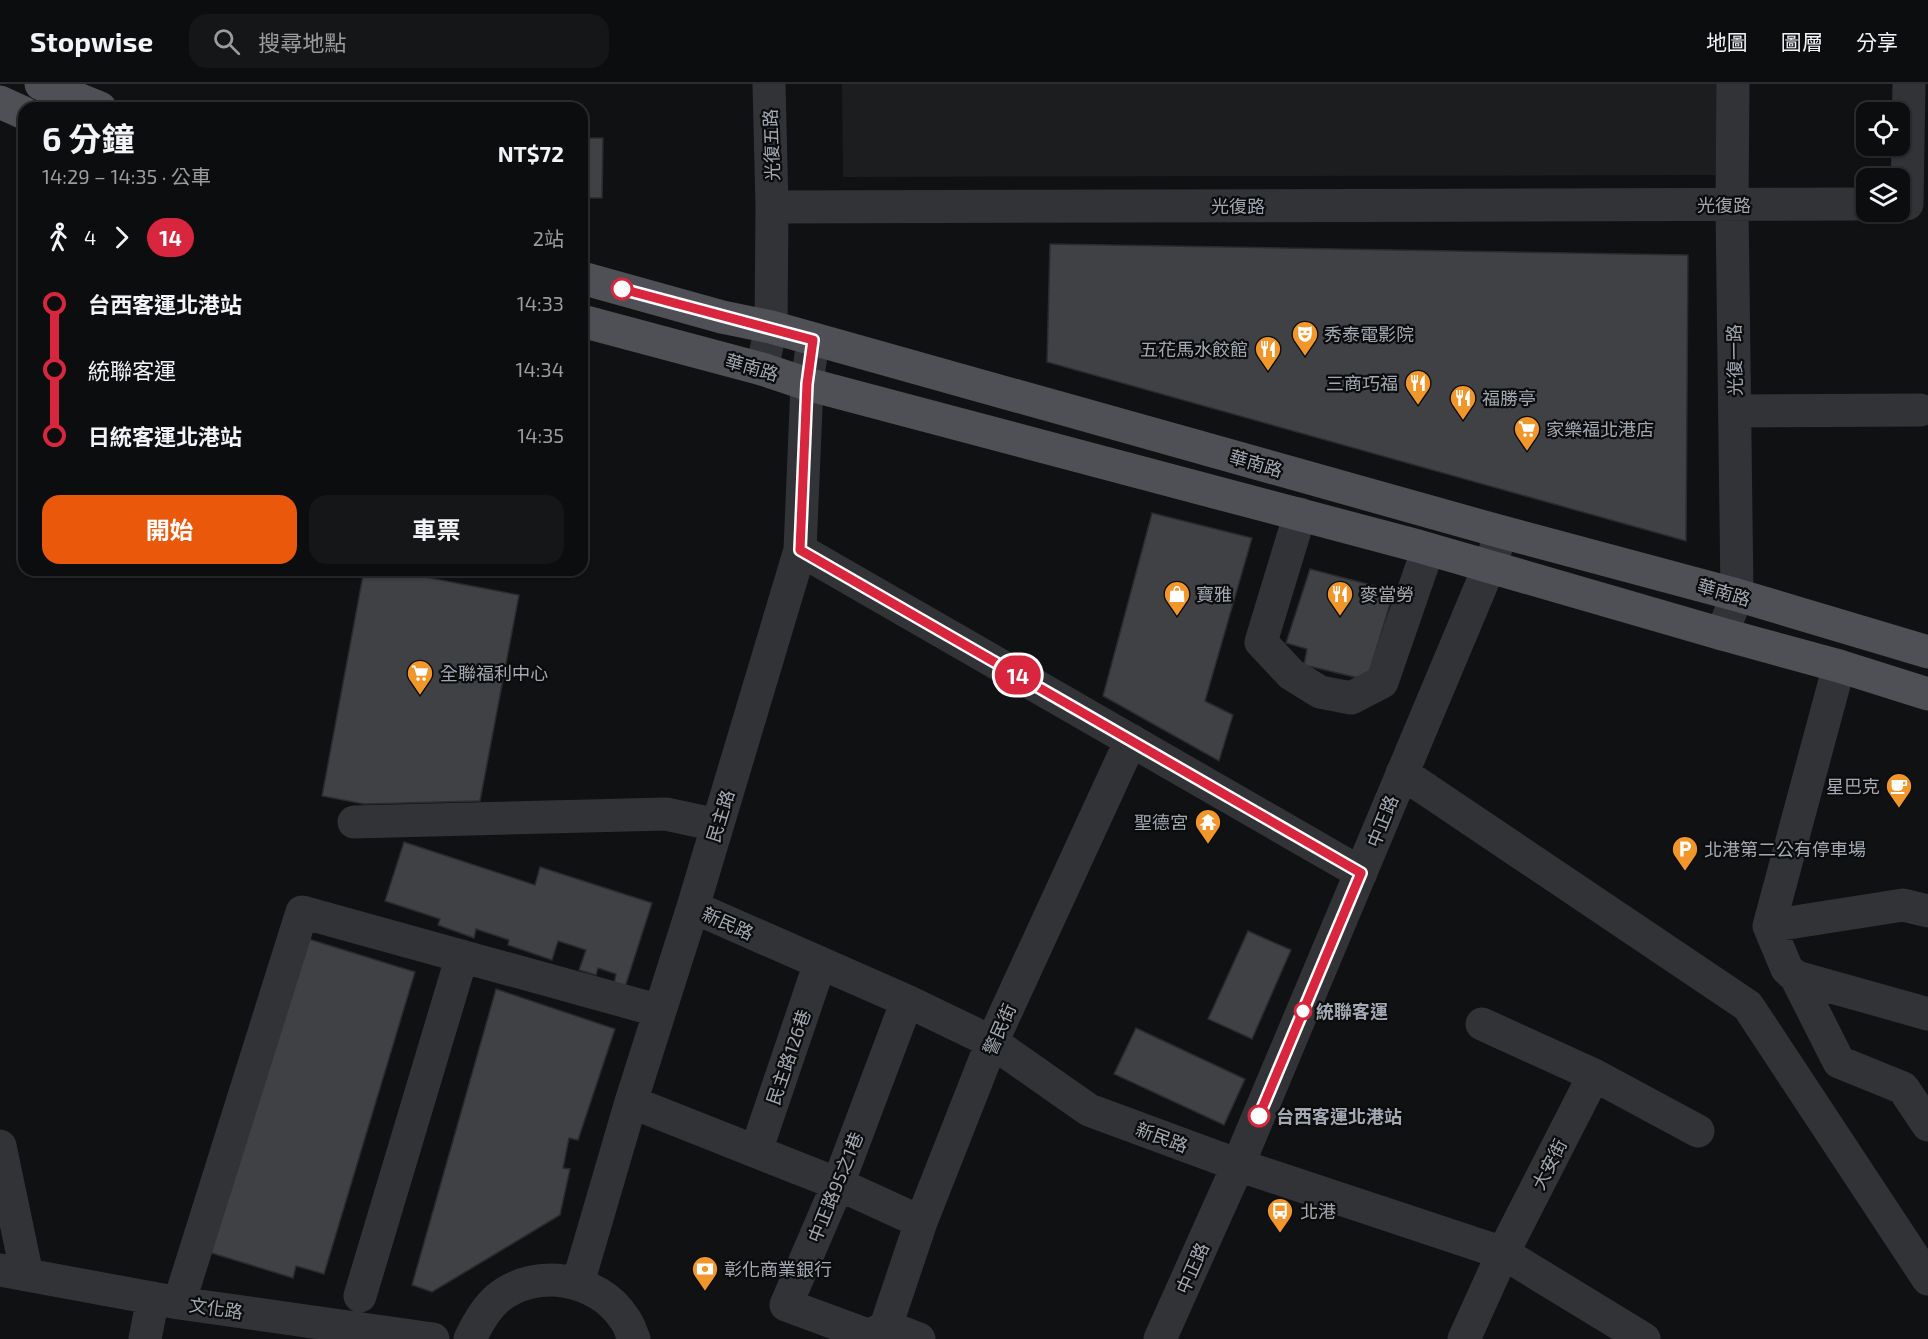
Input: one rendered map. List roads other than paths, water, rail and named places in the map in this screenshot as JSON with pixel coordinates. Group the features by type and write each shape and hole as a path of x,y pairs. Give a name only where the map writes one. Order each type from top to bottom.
{"main road":[{"path":"41,84 85,102"},
{"path":"0,102 18,110"},
{"name":"華南路","path":"588,280 722,317 771,327 1502,532 1737,595 1928,652"},
{"name":"華南路","path":"588,323 762,369 807,384 1428,549 1928,693"}],"street":[{"name":"光復五路","path":"769,84 772,207"},
{"name":"光復一路","path":"1722,634 1737,595 1732,206 1733,84"},
{"path":"1909,84 1911,204"},
{"name":"光復路","path":"772,207 1856,204"},
{"path":"762,369 771,327 772,207"},
{"name":"民主路","path":"578,1283 800,550 807,384 813,340"},
{"path":"1734,411 1920,410"},
{"path":"1300,514 1261,642 1291,674 1320,692 1352,698 1382,682 1428,549"},
{"name":"中正路","path":"1160,1339 1238,1165 1490,567 1502,532"},
{"path":"800,550 1361,873"},
{"path":"1839,666 1769,926 1787,969 1796,977 1839,1062 1903,1088 1928,1125"},
{"name":"警民街","path":"886,1326 921,1221 992,1042 1131,740"},
{"path":"1402,773 1748,1006 1928,1279"},
{"path":"354,822 666,814 717,825"},
{"path":"1769,926 1903,905 1928,911"},
{"name":"新民路","path":"693,907 907,1001 992,1042 1089,1110 1238,1165 1503,1253 1644,1339"},
{"path":"145,1339 166,1300 302,912 660,1011"},
{"path":"360,1296 462,956"},
{"name":"民主路126巷","path":"756,1151 820,963"},
{"path":"1796,977 1928,1014"},
{"name":"中正路95之1巷","path":"886,1326 870,1336 786,1305 838,1184 907,1001"},
{"path":"1482,1024 1594,1075 1698,1131"},
{"name":"大安街","path":"1464,1339 1503,1253 1594,1075"},
{"path":"631,1102 838,1184 921,1221"},
{"path":"0,1146 14,1273"},
{"name":"文化路","path":"14,1273 166,1300 433,1339"},
{"path":"470,1339 479,1318 498,1298 523,1284 550,1279 578,1283 605,1296 624,1318 634,1339"},
{"path":"886,1326 919,1339"}],"place":[{"name":"秀泰電影院","path":"1305,357"},
{"name":"五花馬水餃館","path":"1268,372"},
{"name":"三商巧福","path":"1418,406"},
{"name":"福勝亭","path":"1463,421"},
{"name":"家樂福北港店","path":"1527,452"},
{"name":"寶雅","path":"1177,617"},
{"name":"麥當勞","path":"1340,617"},
{"name":"全聯福利中心","path":"420,696"},
{"name":"星巴克","path":"1899,809"},
{"name":"聖德宮","path":"1208,845"},
{"name":"北港第二公有停車場","path":"1685,872"},
{"name":"統聯客運","path":"1303,1011"},
{"name":"台西客運北港站","path":"1259,1116"},
{"name":"北港","path":"1280,1234"},
{"name":"彰化商業銀行","path":"705,1292"}]}
